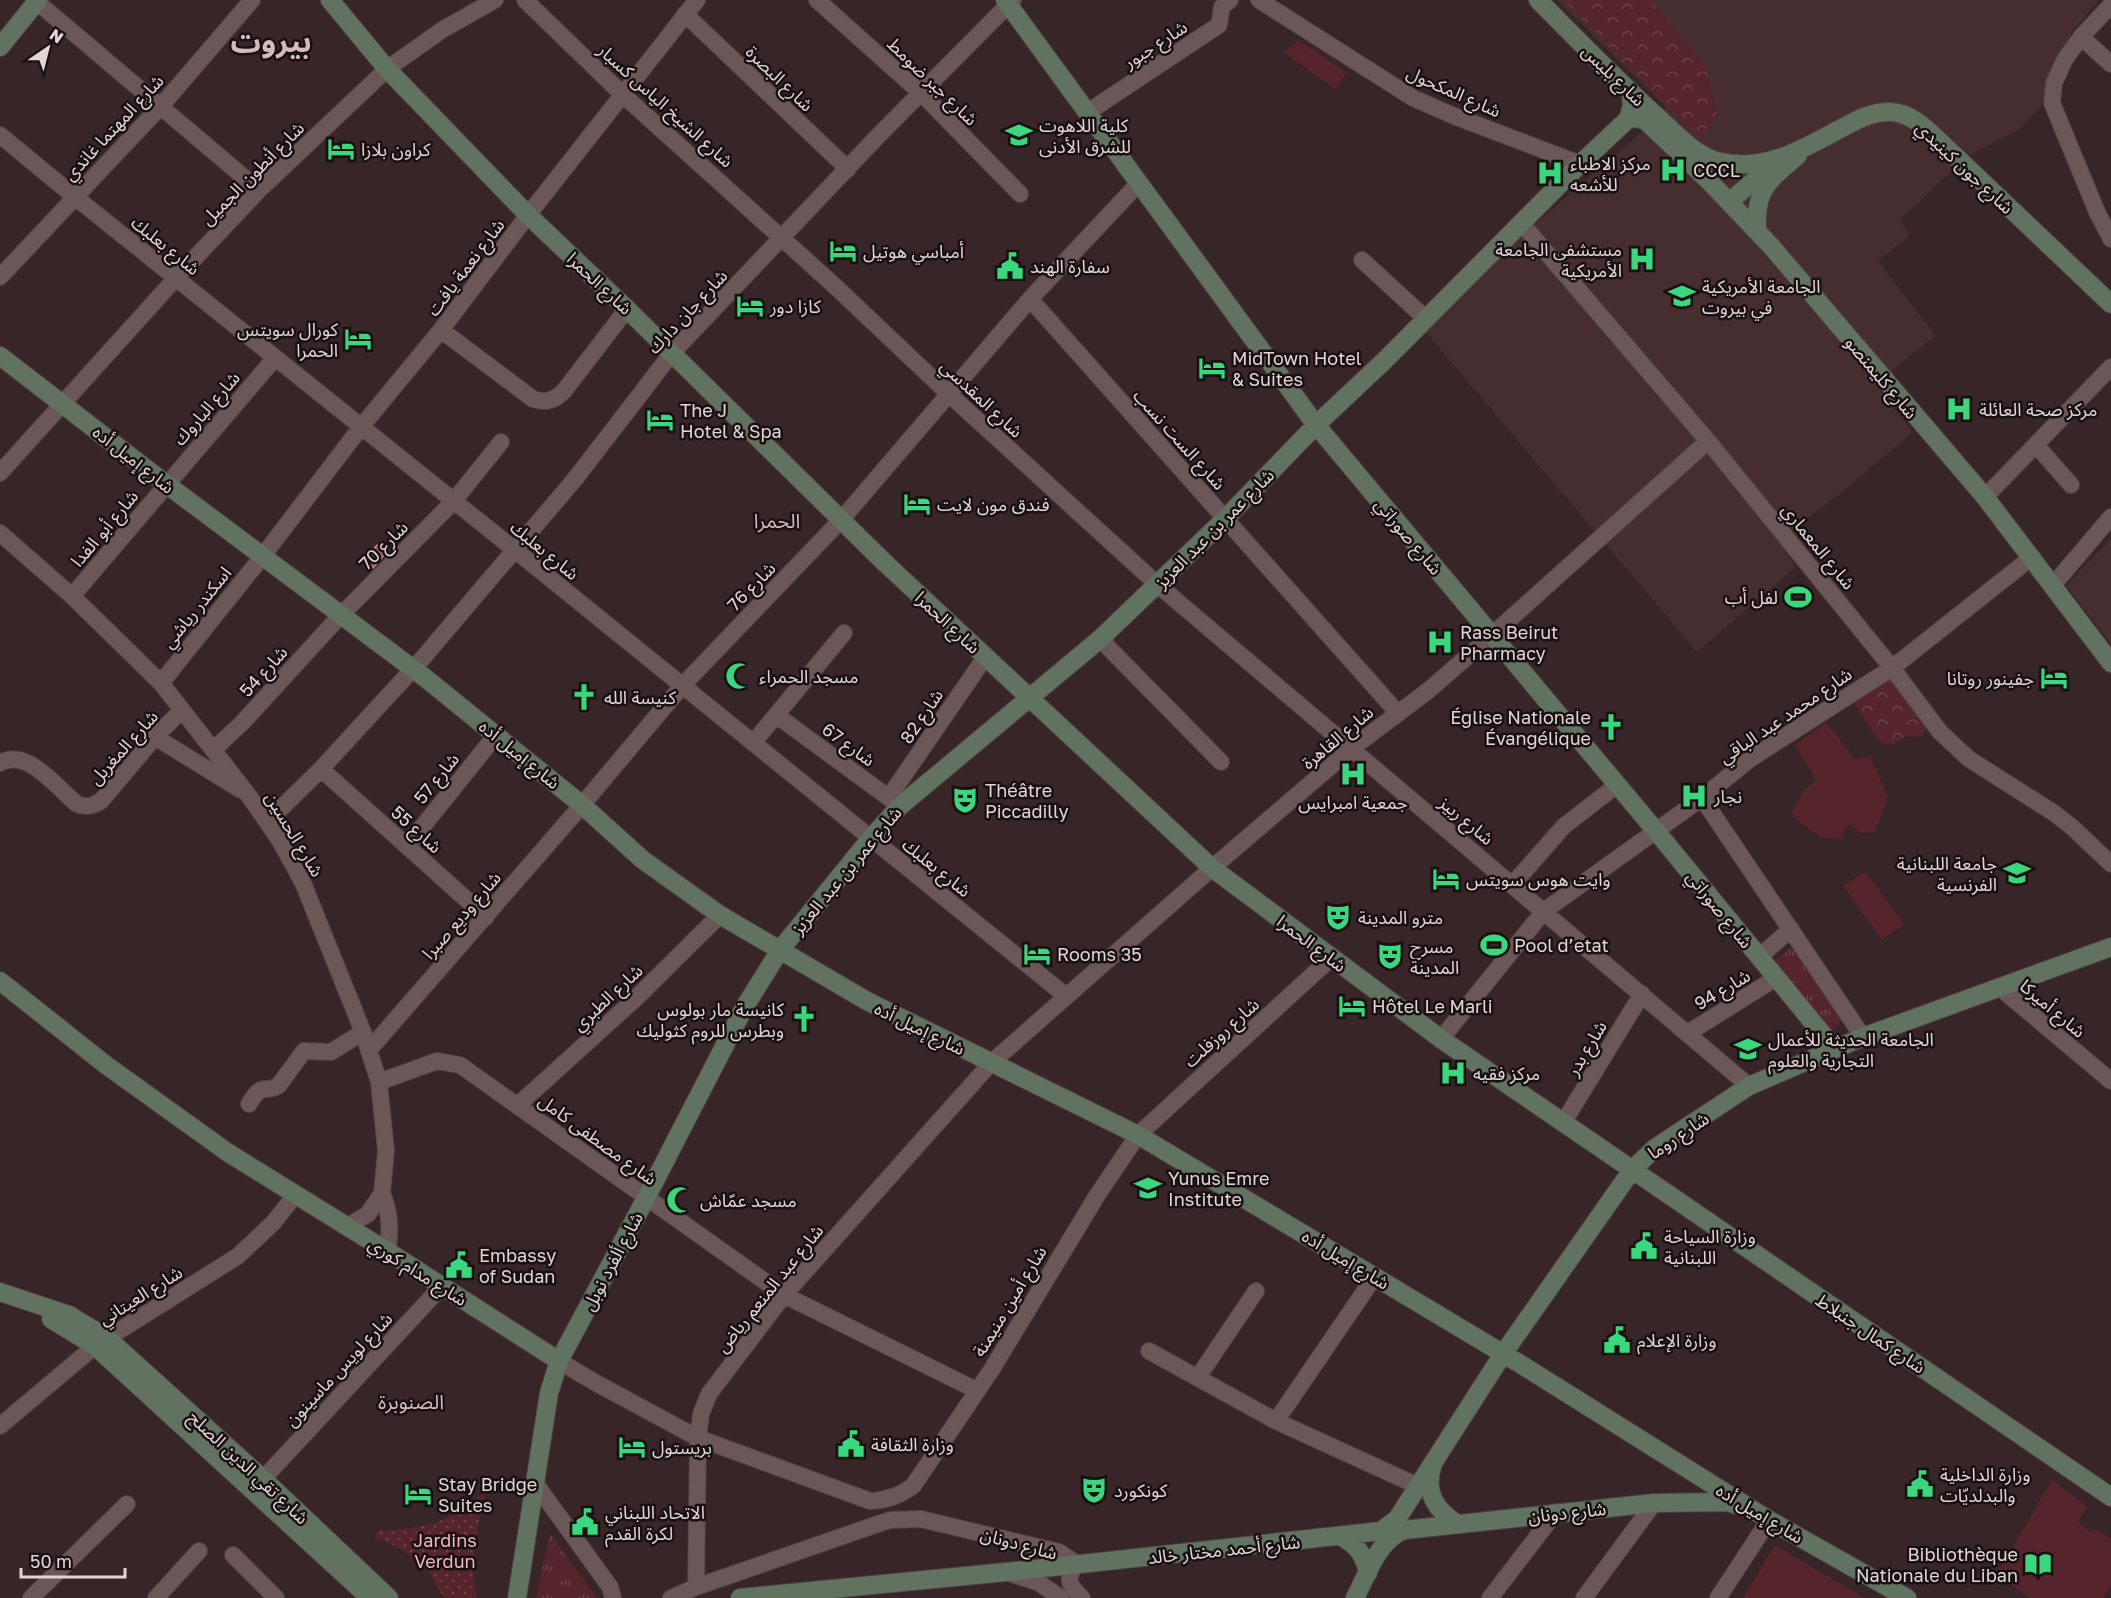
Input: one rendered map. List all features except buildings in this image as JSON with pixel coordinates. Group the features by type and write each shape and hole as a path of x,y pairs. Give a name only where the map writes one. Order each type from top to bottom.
{"street":[{"name":"شارع المهتما غاندي","path":"0,277 161,106 252,0"},
{"name":"شارع الحمرا","path":"330,0 387,69 528,215 841,520 1212,868 1441,1039 1632,1170"},
{"name":"شارع أنطون الجميل","path":"0,473 176,278 259,190 387,69 442,30 495,0"},
{"name":"شارع الشيخ الياس كسبار","path":"525,0 622,94 782,238"},
{"name":"شارع نعمة يافت","path":"262,557 697,0"},
{"name":"شارع جبر ضومط","path":"817,0 921,93 1020,194"},
{"name":"شارع جبور","path":"1088,112 1219,25 1222,7 1230,0"},
{"name":"شارع المكحول","path":"1259,0 1413,98 1580,164"},
{"name":"شارع بليس","path":"1538,0 1631,94 1691,148"},
{"path":"0,47 38,1 259,190"},
{"name":"شارع جان دارك","path":"267,822 321,769 413,669 575,479 672,353 1009,1"},
{"name":"شارع صوراتي","path":"1009,1 1316,425 1656,831 1829,1042"},
{"path":"2111,5 2065,58 2054,83 2052,103 2104,208 2111,239"},
{"name":"شارع البصرة","path":"685,14 848,169"},
{"path":"2081,37 2111,64"},
{"path":"1628,118 1632,106 1631,94"},
{"name":"شارع جون كينيدي","path":"1691,148 1719,162 1752,164 1781,158 1872,114 1893,112 1914,120 1934,136 2111,304"},
{"name":"شارع عمر بن عبد العزيز","path":"780,950 871,838 894,802 1031,698 1158,585 1316,425 1384,361 1628,118"},
{"name":"شارع كليمنصو","path":"1628,118 1637,118 1646,122 1709,181 1757,231 1984,497 2111,663"},
{"name":"شارع بعلبك","path":"0,135 1065,996"},
{"path":"1757,231 1757,204 1764,187 1809,146"},
{"path":"1729,202 1781,158"},
{"path":"1709,181 1719,162"},
{"name":"شارع 76","path":"582,805 682,686 841,520 1030,299 1139,183"},
{"name":"شارع المعماري","path":"1522,224 1708,441 1895,671 1935,726 1958,750 1982,768 2054,813 2072,827 2111,864"},
{"name":"شارع المقدسي","path":"782,238 1158,585"},
{"path":"1362,260 1425,318"},
{"name":"شارع الست نسب","path":"1030,299 1397,712"},
{"path":"441,330 532,399 551,401 564,391 627,309"},
{"name":"شارع إميل أده","path":"0,356 262,557 413,669 582,805 643,860 720,915 867,1001 1138,1135 1503,1354 1769,1520 1907,1598"},
{"name":"شارع الباروك","path":"166,484 275,358"},
{"path":"1984,497 2111,367"},
{"name":"شارع القاهرة","path":"991,1063 1065,996 1352,748 1429,690 1708,441"},
{"name":"شارع 70","path":"340,616 453,502 501,442"},
{"path":"2036,445 2071,485"},
{"name":"شارع أبو الفدا","path":"72,596 166,484"},
{"path":"2053,585 2111,517"},
{"name":"شارع الحسين","path":"0,533 72,596 161,683 249,796 303,883 363,1032 380,1082 386,1151 382,1193"},
{"name":"اسكندر رياشي","path":"161,683 262,557"},
{"name":"شارع محمد عبد الباقي","path":"1441,1039 1544,911 1702,798 1750,759 1895,671 2034,560"},
{"name":"شارع ربيز","path":"1158,585 1749,1086"},
{"name":"شارع 54","path":"213,750 242,723 340,616"},
{"path":"753,743 844,633"},
{"path":"1100,639 1221,762"},
{"name":"شارع 82","path":"894,802 986,656"},
{"name":"شارع المغربل","path":"0,764 13,759 22,760 39,770 77,804 88,807 101,801 155,737 182,710"},
{"name":"شارع 67","path":"776,715 894,802"},
{"name":"شارع 57","path":"406,846 496,735"},
{"path":"155,737 249,796"},
{"name":"شارع 55","path":"321,769 486,917"},
{"path":"1513,884 1564,826 1617,785"},
{"path":"1702,798 1863,1037"},
{"name":"شارع وديع صبرا","path":"369,1050 582,805"},
{"name":"شارع الطبري","path":"519,1105 635,999 720,915"},
{"path":"1759,957 1791,929"},
{"name":"شارع روما","path":"1378,1538 1397,1519 1503,1354 1632,1170 1656,1148 1749,1086 1816,1057 1829,1042 1863,1037 2111,947"},
{"name":"شارع ألفرد نوبل","path":"517,1598 549,1393 559,1361 646,1198 731,1030 780,950"},
{"name":"شارع روزفلت","path":"1138,1135 1331,958"},
{"name":"شارع 94","path":"1688,1033 1776,978"},
{"name":"شارع مدام كوري","path":"0,981 106,1065 227,1152 596,1383 698,1438 870,1501 893,1498"},
{"name":"شارع أميركا","path":"1998,987 2111,1081"},
{"name":"شارع بدر","path":"1563,1122 1642,994"},
{"path":"249,1104 261,1089 275,1088 279,1085 304,1051 331,1052 363,1032"},
{"name":"شارع مصطفى كامل","path":"380,1082 428,1063 446,1061 460,1065 784,1295 976,1390"},
{"name":"شارع عبد المنعم رياض","path":"696,1587 698,1438 705,1400 784,1295 991,1063"},
{"name":"شارع أمين منيمنة","path":"893,1498 913,1486 992,1369 1098,1194 1138,1135"},
{"name":"شارع كمال جنبلاط","path":"1632,1170 2111,1497"},
{"path":"348,1226 368,1214 382,1193"},
{"path":"382,1193 389,1210 388,1252"},
{"name":"شارع العيتاني","path":"0,1426 101,1342 237,1256 273,1223 296,1194"},
{"path":"1276,1421 1375,1276"},
{"name":"شارع لويس ماسينون","path":"263,1479 442,1286"},
{"path":"1198,1377 1256,1291"},
{"path":"0,1292 69,1315 101,1342"},
{"path":"0,1304 50,1318 101,1342"},
{"name":"شارع تقي الدين الصلح","path":"101,1342 263,1479 389,1598"},
{"name":"شارع تقي الدين الصلح","path":"101,1342 370,1598"},
{"path":"1149,1351 1276,1421 1418,1486"},
{"path":"1433,1462 1429,1477 1430,1491 1435,1504 1444,1515 1457,1524"},
{"path":"535,1483 610,1587 613,1598"},
{"path":"913,1486 911,1504 921,1519"},
{"path":"870,1501 878,1512 875,1525"},
{"name":"شارع دونان","path":"1378,1538 1404,1530 1654,1503 1727,1502 1753,1510"},
{"path":"1584,1598 1654,1503"},
{"path":"31,1598 127,1504"},
{"path":"1490,1598 1556,1512"},
{"name":"شارع دونان","path":"671,1598 696,1587 897,1519 921,1519 1055,1550 1077,1564"},
{"path":"1718,1598 1769,1520"},
{"path":"1340,1536 1360,1550 1366,1561 1368,1573"},
{"name":"شارع أحمد مختار خالد","path":"1077,1564 1340,1536 1378,1538"},
{"path":"1355,1598 1368,1573 1378,1538"},
{"path":"156,1598 199,1551"},
{"path":"233,1555 276,1598"},
{"path":"1077,1564 1072,1571 1070,1584 1071,1588 1082,1598"},
{"name":"شارع دونان","path":"740,1598 1077,1564"},
{"path":"1004,1572 1039,1583 1061,1598"}],"shaded area":[{"name":"الجامعة الأمريكية في بيروت","path":"1557,0 2099,0 2072,32 2040,108 2019,130 1966,157 1900,220 1910,235 1878,261 1936,336 1875,384 1913,432 1847,488 1778,541 1796,567 1697,652 1424,330 1535,224 1643,131 1666,107"},
{"path":"2111,538 2111,644 2066,586"}],"green space":[{"path":"1564,0 1652,0 1706,68 1717,114 1699,139"},
{"path":"1299,40 1347,73 1335,89 1283,52"},
{"path":"1889,678 1927,726 1922,736 1905,737 1892,745 1879,741 1853,702"},
{"path":"1826,722 1855,759 1870,756 1888,797 1875,832 1861,833 1850,824 1844,831 1843,839 1819,837 1791,815 1804,790 1816,780 1795,745"},
{"path":"1865,871 1904,924 1882,940 1843,886"},
{"path":"1794,946 1842,1021 1832,1030 1774,961"},
{"path":"2052,1480 2087,1506 2078,1522 2091,1532 2094,1528 2111,1539 2111,1585 2103,1598 2030,1598 1996,1575"},
{"name":"Jardins Verdun","path":"486,1490 477,1530 474,1557 474,1584 477,1598 444,1598 428,1571 400,1548 375,1537 378,1530 424,1526 449,1517 462,1510"},
{"path":"550,1533 597,1598 536,1598"},
{"path":"1775,1545 1865,1598 1743,1598"}],"water":[{"path":"377,545 387,552 373,568 364,561"}],"place":[{"name":"كلية اللاهوت للشرق الأدنى","path":"1019,135"},
{"name":"كراون بلازا","path":"341,149"},
{"name":"CCCL","path":"1673,170"},
{"name":"مركز الاطباء للأشعه","path":"1550,173"},
{"name":"أمباسي هوتيل","path":"843,251"},
{"name":"مستشفى الجامعة الأمريكية","path":"1642,259"},
{"name":"سفارة الهند","path":"1010,266"},
{"name":"الجامعة الأمريكية في بيروت","path":"1682,296"},
{"name":"كازا دور","path":"750,306"},
{"name":"كورال سويتس الحمرا","path":"358,339"},
{"name":"MidTown Hotel & Suites","path":"1212,368"},
{"name":"مركز صحة العائلة","path":"1959,409"},
{"name":"The J Hotel & Spa","path":"660,420"},
{"name":"فندق مون لايت","path":"917,504"},
{"name":"لفل أب","path":"1798,597"},
{"name":"Rass Beirut Pharmacy","path":"1440,642"},
{"name":"مسجد الحمراء","path":"739,676"},
{"name":"جفينور روتانا","path":"2054,678"},
{"name":"كنيسة الله","path":"584,697"},
{"name":"Église Nationale Évangélique","path":"1611,727"},
{"name":"جمعية امبرايس","path":"1353,774"},
{"name":"نجار","path":"1694,796"},
{"name":"Théâtre Piccadilly","path":"965,800"},
{"name":"جامعة اللبنانية الفرنسية","path":"2017,873"},
{"name":"وايت هوس سويتس","path":"1446,879"},
{"name":"مترو المدينة","path":"1338,917"},
{"name":"Pool d’etat","path":"1494,945"},
{"name":"Rooms 35","path":"1037,954"},
{"name":"مسرح المدينة","path":"1390,956"},
{"name":"Hôtel Le Marli","path":"1352,1006"},
{"name":"كانيسة مار بولوس وبطرس للروم كثوليك","path":"804,1019"},
{"name":"الجامعة الحديثة للأعمال التجارية والعلوم","path":"1748,1049"},
{"name":"مركز فقيه","path":"1453,1073"},
{"name":"Yunus Emre Institute","path":"1148,1188"},
{"name":"مسجد عمّاش","path":"680,1200"},
{"name":"وزارة السياحة اللبنانية","path":"1644,1246"},
{"name":"Embassy of Sudan","path":"459,1265"},
{"name":"وزارة الإعلام","path":"1617,1340"},
{"name":"وزارة الثقافة","path":"851,1444"},
{"name":"بريستول","path":"632,1447"},
{"name":"وزارة الداخلية والبدلديّات","path":"1920,1484"},
{"name":"كونكورد","path":"1094,1490"},
{"name":"Stay Bridge Suites","path":"418,1494"},
{"name":"الاتحاد اللبناني لكرة القدم","path":"585,1522"},
{"name":"Bibliothèque Nationale du Liban","path":"2038,1564"}],"district":[{"name":"بيروت","path":"271,41"},
{"name":"الحمرا","path":"777,520"},
{"name":"الصنوبرة","path":"411,1401"}]}
